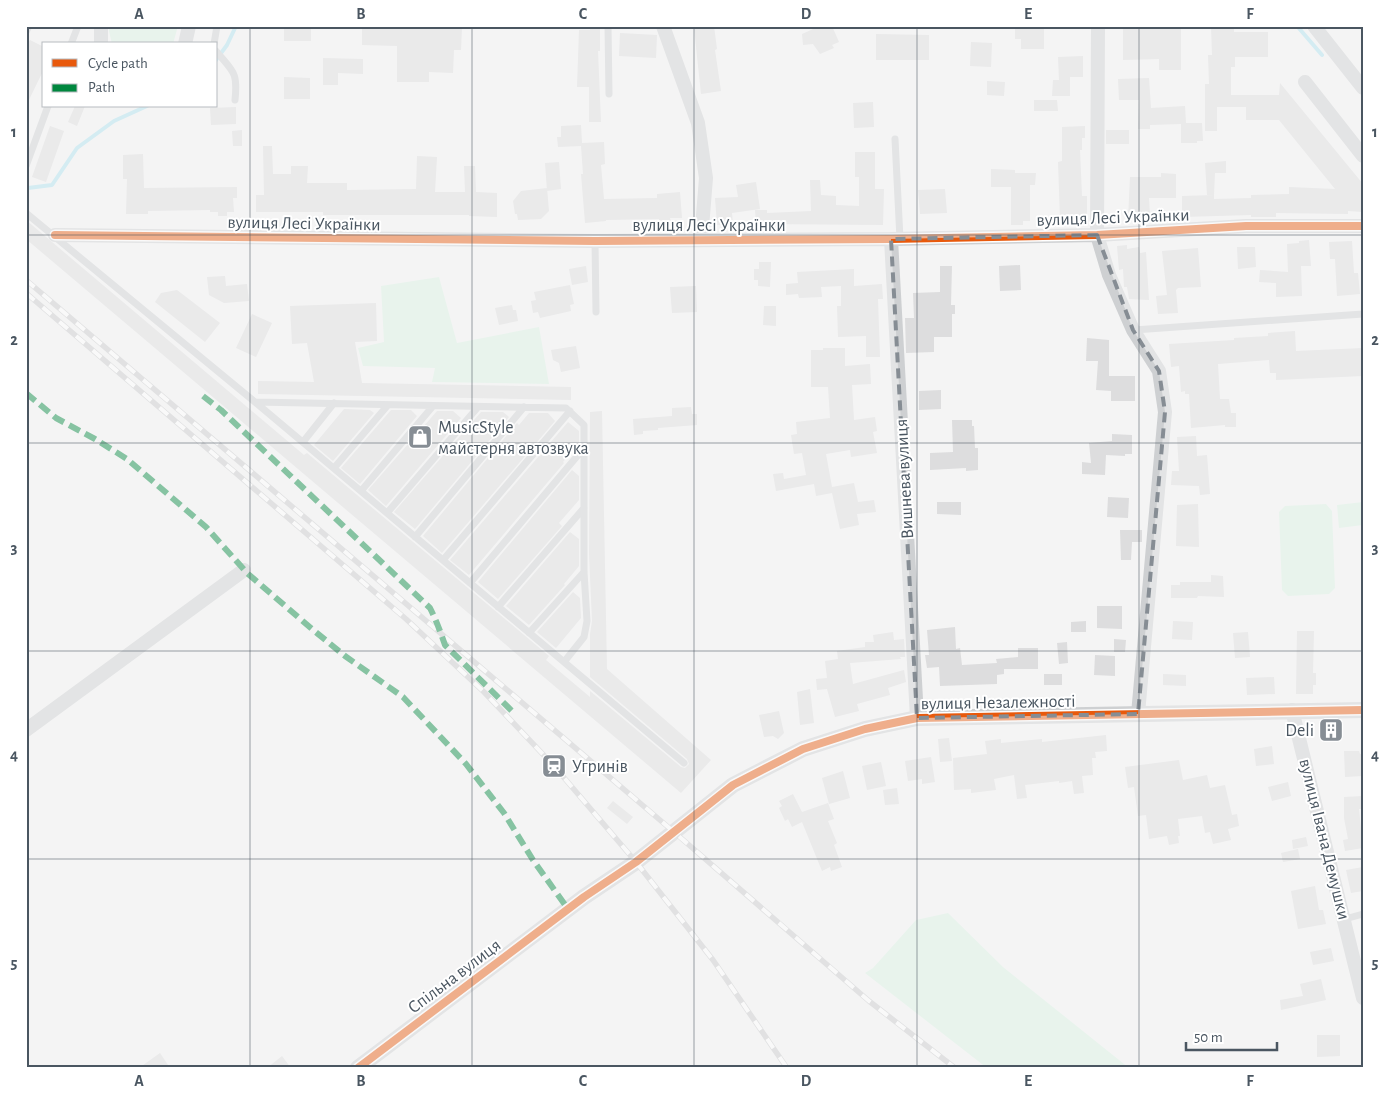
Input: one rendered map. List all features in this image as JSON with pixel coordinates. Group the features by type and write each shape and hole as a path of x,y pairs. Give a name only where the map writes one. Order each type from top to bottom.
{"street":[{"path":"101,26 101,42"},
{"path":"185,42 189,26"},
{"path":"663,26 698,123 706,178 701,240"},
{"path":"1098,26 1097,235 1109,275 1133,330 1159,371 1165,412 1138,714"},
{"path":"1314,26 1363,88"},
{"path":"1305,82 1363,156"},
{"name":"вулиця Лесі Українки","path":"55,235 595,240 896,239 1097,235 1246,226 1363,226"},
{"name":"Вишнева вулиця","path":"896,239 917,718"},
{"path":"26,730 244,570"},
{"name":"вулиця Івана Демушки","path":"1292,710 1363,998"},
{"name":"вулиця Незалежності","path":"568,909 636,862 733,785 803,749 864,729 917,718 1363,710"},
{"name":"Спільна вулиця","path":"358,1068 568,909"}],"lane":[{"path":"26,32 29,26"},
{"path":"72,42 77,26"},
{"path":"214,42 217,26"},
{"path":"608,26 609,94"},
{"path":"218,53 235,74 234,100"},
{"path":"26,166 47,108"},
{"path":"895,139 896,239"},
{"path":"26,213 55,235 303,442 684,763"},
{"path":"595,240 596,312"},
{"path":"1133,330 1363,314"},
{"path":"255,402 566,408 570,411 584,425 584,572 587,621 584,637 564,662"},
{"path":"303,442 334,404"},
{"path":"334,468 388,405"},
{"path":"361,491 433,406"},
{"path":"387,513 478,407"},
{"path":"416,537 524,407"},
{"path":"443,560 570,411"},
{"path":"470,583 584,448"},
{"path":"498,607 584,508"},
{"path":"529,633 584,572"},
{"path":"1344,919 1363,914"}],"highlighted area":[{"path":"1097,235 1133,330 1159,371 1165,412 1138,714 917,718 891,239"}],"green space":[{"path":"109,26 178,26 174,42 112,42"},
{"path":"439,277 457,343 539,327 549,384 432,382 435,368 363,366 358,348 384,342 381,286"},
{"path":"1363,502 1363,525 1339,528 1337,505"},
{"path":"1326,504 1332,511 1335,588 1329,594 1288,596 1282,590 1279,512 1285,506"},
{"path":"948,913 1003,967 1129,1068 987,1068 865,973 873,968 916,920"}],"building":[{"path":"284,26 311,26 311,41 284,41"},
{"path":"362,26 462,27 461,50 454,50 453,73 429,72 429,82 397,82 397,46 362,45"},
{"path":"590,26 600,26 600,51 598,51 601,122 589,122 589,87 577,87 579,30 590,30"},
{"path":"714,26 717,49 715,50 721,91 701,94 694,28"},
{"path":"820,26 832,26 839,42 832,45 834,48 820,54 813,44 803,45 802,34"},
{"path":"1015,26 1044,26 1044,49 1021,49 1021,39 1015,39"},
{"path":"1123,26 1181,26 1181,70 1159,70 1159,59 1123,60"},
{"path":"1211,26 1234,26 1234,32 1268,32 1268,57 1235,57 1235,67 1231,67 1231,95 1279,95 1280,83 1363,184 1363,212 1348,211 1348,214 1276,213 1276,217 1251,217 1251,215 1182,217 1182,196 1214,195 1214,199 1251,198 1251,195 1289,194 1289,187 1335,189 1279,120 1246,120 1246,107 1217,107 1217,131 1205,131 1205,84 1209,84 1208,55 1212,55"},
{"path":"620,33 657,35 656,58 619,56"},
{"path":"876,34 929,35 929,60 876,60"},
{"path":"30,40 42,46 42,73 26,106 26,47"},
{"path":"971,42 992,43 991,67 970,66"},
{"path":"1083,56 1083,77 1070,77 1070,96 1052,96 1053,80 1059,80 1058,57"},
{"path":"323,58 363,59 363,74 338,73 338,85 323,85"},
{"path":"284,77 310,78 310,99 284,99"},
{"path":"1149,78 1151,108 1185,106 1186,123 1202,123 1203,141 1181,143 1181,124 1150,125 1150,129 1138,129 1139,100 1119,100 1118,79"},
{"path":"987,81 1005,82 1004,96 987,95"},
{"path":"1034,100 1057,100 1058,111 1034,111"},
{"path":"873,102 874,127 854,128 853,103"},
{"path":"236,107 236,124 211,125 210,108"},
{"path":"74,108 84,108 77,126 68,122"},
{"path":"581,125 582,143 604,142 605,164 601,165 604,199 657,198 657,194 680,192 682,218 670,218 671,222 659,223 659,219 606,220 585,223 581,146 558,147 557,137 561,137 561,126"},
{"path":"50,126 64,131 46,182 32,177"},
{"path":"1085,126 1085,138 1082,138 1082,150 1080,150 1082,196 1087,196 1087,219 1060,219 1058,162 1062,161 1062,127"},
{"path":"242,130 242,146 233,146 232,131"},
{"path":"1106,130 1129,130 1129,144 1106,144"},
{"path":"263,146 272,146 273,174 291,174 291,166 308,166 307,183 347,183 347,190 416,189 417,156 437,157 435,192 465,192 464,166 475,166 476,192 497,193 497,217 469,215 323,215 323,212 256,212 256,195 264,195"},
{"path":"855,152 875,152 875,189 884,189 883,225 756,224 755,210 767,210 767,213 811,211 810,180 820,180 821,195 836,196 836,205 859,206 859,177 855,177"},
{"path":"143,154 144,188 237,187 237,198 233,198 234,212 227,212 227,216 218,216 218,212 210,212 210,210 148,211 148,214 126,214 127,179 123,179 123,155"},
{"path":"1226,161 1226,173 1215,173 1214,195 1207,195 1205,163"},
{"path":"559,162 561,189 547,191 545,163"},
{"path":"991,169 1015,170 1015,173 1036,173 1035,185 1030,185 1030,221 1023,221 1023,225 1011,225 1011,187 991,187"},
{"path":"1161,173 1176,174 1176,198 1149,198 1150,216 1128,219 1130,177 1161,177"},
{"path":"756,182 760,209 732,213 733,224 717,225 715,198 738,197 736,185"},
{"path":"547,188 549,211 541,219 518,220 513,201 521,191"},
{"path":"945,189 947,213 920,214 918,190"},
{"path":"26,220 304,455 307,453 549,656 546,660 590,697 590,691 681,767 685,768 689,764 687,759 590,677 590,634 592,621 589,554 590,412 602,411 607,669 711,760 681,793 26,239"},
{"path":"1309,240 1311,266 1301,266 1302,296 1276,297 1276,283 1259,282 1260,270 1288,272 1287,244"},
{"path":"1352,241 1354,273 1358,273 1360,294 1337,296 1335,259 1330,259 1329,242"},
{"path":"1127,245 1127,249 1139,247 1140,253 1146,252 1149,300 1129,299 1127,287 1124,287 1123,269 1119,270 1117,246"},
{"path":"1237,247 1255,247 1256,267 1238,269"},
{"path":"1198,248 1201,287 1178,288 1176,290 1178,313 1158,314 1156,296 1167,295 1162,251"},
{"path":"759,262 771,262 770,287 758,286 758,280 754,280 754,269 759,269"},
{"path":"1020,265 1021,290 1000,291 999,266"},
{"path":"586,266 588,282 572,285 569,269"},
{"path":"940,266 952,266 951,305 955,305 955,314 952,314 952,337 934,337 934,352 906,353 905,318 914,318 913,293 940,292"},
{"path":"854,269 854,286 882,284 883,299 878,299 880,357 866,357 866,336 838,337 837,306 841,306 841,286 821,287 822,297 799,298 798,294 786,295 786,284 798,283 797,272"},
{"path":"225,276 226,286 247,284 249,301 224,303 209,295 207,277"},
{"path":"570,285 574,304 570,305 571,311 540,318 538,312 533,313 531,301 536,300 534,292"},
{"path":"696,286 697,312 672,313 670,287"},
{"path":"177,290 220,323 205,342 155,302 161,293"},
{"path":"376,303 377,341 355,342 362,383 571,387 571,400 258,394 258,381 314,382 307,343 292,344 290,306"},
{"path":"512,305 513,310 516,310 518,321 499,325 495,308"},
{"path":"764,306 776,306 776,326 763,325"},
{"path":"252,314 272,323 256,357 236,348"},
{"path":"1295,331 1296,351 1363,348 1363,376 1276,380 1276,373 1270,373 1269,360 1218,364 1220,399 1229,399 1231,413 1236,413 1236,427 1225,427 1225,425 1191,428 1189,394 1185,394 1185,391 1181,392 1179,366 1171,367 1169,344 1234,340 1234,338 1268,336 1268,333"},
{"path":"1087,338 1109,340 1109,376 1135,376 1135,401 1111,401 1111,391 1096,390 1098,361 1086,361"},
{"path":"576,346 580,368 561,372 559,363 553,360 551,350"},
{"path":"823,348 845,348 845,366 870,364 871,384 852,385 854,420 875,417 877,431 873,432 877,453 851,457 850,450 826,454 832,487 854,483 858,502 874,500 876,512 857,514 859,525 840,529 832,493 816,496 814,484 776,491 773,474 783,473 784,479 806,475 802,453 794,454 791,435 797,434 796,422 830,418 828,387 811,387 811,350 823,350"},
{"path":"941,390 941,409 919,410 919,391"},
{"path":"691,407 692,414 697,414 697,425 658,428 658,430 643,431 643,434 634,435 633,419 672,416 672,408"},
{"path":"344,409 370,410 374,413 333,461 314,445"},
{"path":"391,410 411,410 417,416 360,484 341,468"},
{"path":"437,411 453,411 461,418 386,506 368,490"},
{"path":"481,412 503,412 509,417 415,529 394,512"},
{"path":"529,413 548,413 555,421 442,553 423,536 517,423 519,425"},
{"path":"952,420 972,420 975,448 978,448 978,470 966,471 966,468 930,470 930,453 953,452"},
{"path":"568,422 579,431 579,443 469,575 450,560"},
{"path":"1112,434 1132,435 1132,454 1125,454 1125,456 1106,455 1105,475 1082,474 1082,462 1091,463 1089,443 1112,441"},
{"path":"1196,436 1197,456 1207,455 1210,494 1200,495 1199,486 1171,485 1172,471 1179,471 1177,437"},
{"path":"572,470 579,476 579,500 559,523 562,526 498,599 478,582"},
{"path":"1108,497 1129,498 1128,518 1107,517"},
{"path":"937,502 961,502 961,515 937,514"},
{"path":"1198,504 1199,547 1176,546 1177,505"},
{"path":"1120,530 1142,530 1142,542 1132,542 1131,560 1121,560"},
{"path":"570,532 579,539 579,566 565,585 529,625 506,606"},
{"path":"1211,575 1223,576 1224,597 1171,598 1171,585 1180,585 1180,582 1211,582"},
{"path":"573,592 580,598 581,618 556,648 537,632"},
{"path":"1097,606 1122,606 1122,629 1097,628"},
{"path":"1086,621 1086,632 1071,632 1071,622"},
{"path":"1173,621 1193,622 1192,640 1172,639"},
{"path":"955,627 956,649 960,648 962,665 997,663 996,659 1018,657 1018,648 1038,648 1038,669 1004,669 1004,674 997,675 997,684 940,686 939,667 927,668 925,655 929,655 927,630"},
{"path":"1297,631 1314,631 1313,673 1316,673 1316,685 1313,685 1313,694 1296,694"},
{"path":"893,632 894,640 904,639 905,657 900,657 901,659 850,663 853,684 904,670 906,682 888,688 890,695 857,704 859,711 835,717 827,689 817,690 816,679 827,678 825,661 838,659 837,651 865,647 865,642 874,642 873,635"},
{"path":"1248,632 1250,657 1235,658 1233,633"},
{"path":"1114,639 1126,640 1125,652 1114,652"},
{"path":"1067,642 1068,663 1059,664 1057,643"},
{"path":"1095,655 1115,656 1115,676 1094,675"},
{"path":"1044,674 1062,674 1062,685 1044,685"},
{"path":"1163,674 1186,675 1186,686 1163,685"},
{"path":"1274,677 1275,694 1247,695 1246,678"},
{"path":"810,689 814,723 800,725 797,692"},
{"path":"779,711 784,733 778,739 773,736 764,737 759,715"},
{"name":"Deli","path":"1339,720 1340,739 1323,740 1322,721"},
{"path":"1106,735 1107,751 1095,752 1096,758 1092,758 1093,775 1082,776 1084,793 1074,794 1072,781 1059,783 1059,781 1025,785 1027,798 1017,799 1014,775 994,779 996,790 971,793 971,789 954,790 953,758 987,754 985,741 1001,739 1001,743 1042,739 1042,742"},
{"path":"949,738 952,761 940,762 938,739"},
{"path":"1272,746 1274,764 1256,766 1254,749"},
{"path":"1344,751 1359,751 1360,754 1363,754 1363,776 1345,777"},
{"path":"931,757 935,782 922,784 922,779 908,781 905,761"},
{"path":"1179,760 1183,780 1207,775 1210,788 1225,785 1232,815 1237,814 1239,826 1228,829 1231,840 1213,844 1210,832 1205,833 1202,816 1178,819 1179,843 1169,845 1167,836 1149,839 1146,815 1138,816 1134,787 1128,788 1125,767"},
{"path":"881,762 886,786 867,790 862,766"},
{"path":"843,771 850,798 829,804 822,778"},
{"path":"1288,782 1291,796 1272,801 1268,787"},
{"path":"897,788 899,804 885,805 883,790"},
{"path":"793,794 802,812 828,803 834,819 828,821 837,843 834,845 842,867 831,871 830,867 822,871 802,822 792,827 788,819 785,821 779,808 782,806 779,801"},
{"path":"1363,796 1363,809 1359,809 1363,848 1345,851 1343,840 1348,839 1344,818 1344,797"},
{"path":"613,801 633,817 627,824 607,808"},
{"path":"1306,837 1308,846 1293,849 1292,840"},
{"path":"1298,849 1300,859 1283,862 1281,853"},
{"path":"1363,867 1363,891 1351,893 1346,870"},
{"path":"1315,886 1319,910 1323,910 1326,924 1298,929 1291,891"},
{"path":"1331,948 1334,961 1313,965 1310,952"},
{"path":"1321,979 1326,1000 1281,1010 1280,1000 1303,996 1300,984"},
{"path":"1317,1035 1340,1035 1340,1056 1317,1057"},
{"path":"160,1053 170,1068 139,1068"},
{"path":"282,1056 291,1068 267,1068"}],"waterway":[{"path":"218,57 227,45 236,26"},
{"path":"1297,26 1322,55"},
{"path":"26,187 52,185 77,148 114,121 143,108"}],"railway":[{"path":"26,280 674,832 869,1001 955,1068"},
{"path":"26,293 406,619 484,692 554,766 636,862 713,960 787,1068"}],"marked path":[{"path":"26,393 56,418 127,459 206,527 247,573 345,656 403,697 466,764 504,813 533,860 568,909"},
{"path":"203,396 221,410 430,608 445,645 513,712"}],"cycle path":[{"path":"55,235 595,241 891,239 1097,235 1246,226 1363,226"},
{"path":"358,1068 584,897 636,862 733,785 803,749 865,729 917,718 1363,710"}],"place":[{"name":"MusicStyle майстерня автозвука","path":"420,437"},
{"name":"Deli","path":"1331,730"},
{"name":"Угринів","path":"554,766"}]}
